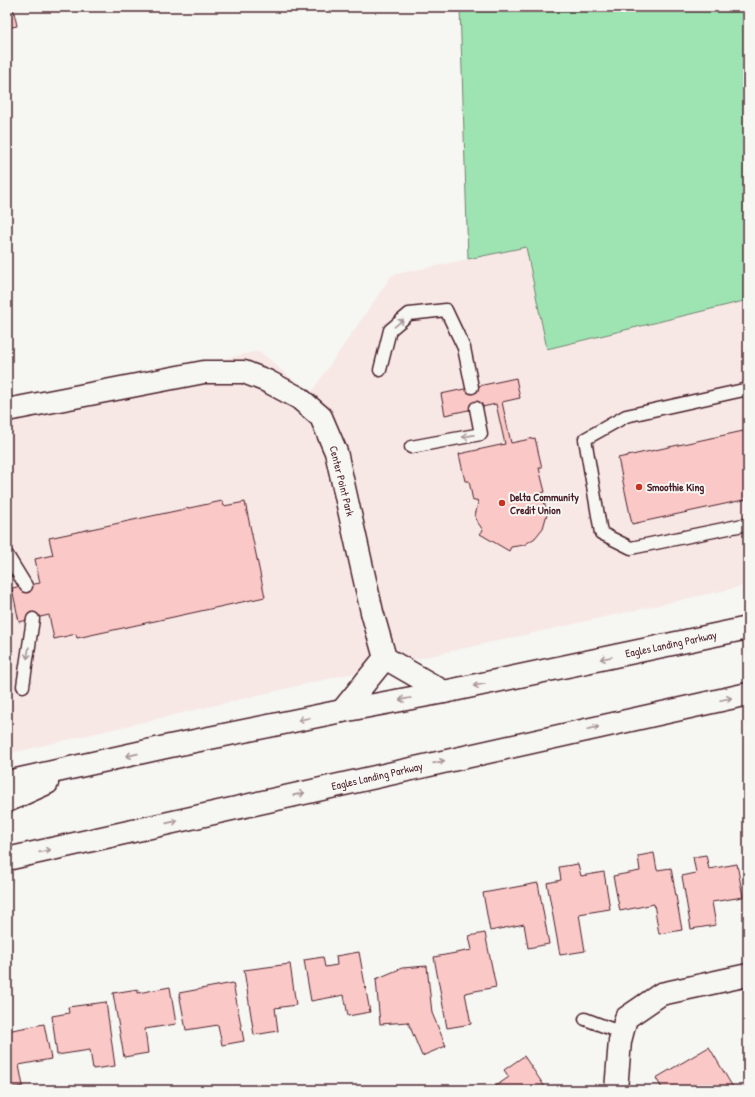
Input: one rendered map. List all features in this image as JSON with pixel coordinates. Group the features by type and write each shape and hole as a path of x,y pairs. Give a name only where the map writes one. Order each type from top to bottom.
{"main road":[{"name":"Center Point Park","path":"7,410 204,372 244,372 267,381 300,398 321,417 336,452 372,612 384,658"},
{"name":"Eagles Landing Parkway","path":"7,782 170,746 444,692 745,626"},
{"path":"342,711 384,658 444,692"},
{"name":"Eagles Landing Parkway","path":"7,859 748,694"},
{"path":"7,801 88,764"},
{"path":"616,1090 620,1041 626,1018 661,994 748,975"}],"lane":[{"path":"380,370 390,330 409,314 446,310 464,348 472,387"},
{"path":"748,389 626,416 585,439 601,533 631,548 748,524"},
{"path":"411,447 480,434 476,408"},
{"path":"7,555 26,586"},
{"path":"23,686 33,619"},
{"path":"585,1019 622,1032"}],"shaded area":[{"path":"526,247 547,349 748,300 748,585 340,676 7,754 7,406 259,351 310,394 392,275"}],"green space":[{"path":"460,7 748,7 748,300 547,349 526,247 468,259"}],"building":[{"path":"7,7 13,7 17,26 7,28"},
{"path":"516,378 520,398 502,402 511,443 535,438 542,468 539,468 545,492 541,493 547,514 543,528 535,538 524,545 511,547 509,551 480,534 483,530 475,516 478,503 477,500 473,501 469,481 465,481 459,454 505,444 496,404 445,415 441,394"},
{"path":"748,430 748,499 632,524 618,458"},
{"path":"222,501 224,506 245,502 265,597 77,638 76,634 54,639 49,615 19,622 12,588 40,583 35,559 53,555 49,538"},
{"path":"654,853 657,870 671,868 682,930 659,934 654,904 620,911 613,876 640,871 638,856"},
{"path":"706,855 709,869 737,864 743,897 712,902 716,925 691,929 682,876 696,873 693,857"},
{"path":"578,864 581,876 604,872 610,909 579,914 585,951 560,955 547,883 561,880 559,867"},
{"path":"538,883 549,944 528,948 524,924 490,931 483,893"},
{"path":"485,933 496,987 465,993 471,1024 447,1028 434,957 472,950 469,936"},
{"path":"359,952 370,1012 348,1016 344,995 311,1001 304,960 323,957 325,967 337,965 336,956"},
{"path":"290,964 296,1005 275,1008 278,1031 254,1035 244,970"},
{"path":"427,966 432,1013 446,1046 422,1056 408,1022 380,1024 376,979 402,968"},
{"path":"233,983 244,1041 222,1045 218,1025 186,1030 179,993"},
{"path":"170,987 176,1024 145,1029 148,1053 124,1057 113,993 138,989 138,993"},
{"path":"106,1002 115,1066 93,1069 90,1050 57,1055 52,1016 69,1013 68,1007"},
{"path":"44,1024 51,1059 19,1065 23,1086 7,1089 7,1031"},
{"path":"709,1047 734,1089 663,1090 656,1078"},
{"path":"524,1056 547,1090 490,1090 509,1077 504,1070"}],"place":[{"name":"Smoothie King","path":"639,487"},
{"name":"Delta Community Credit Union","path":"502,503"}]}
